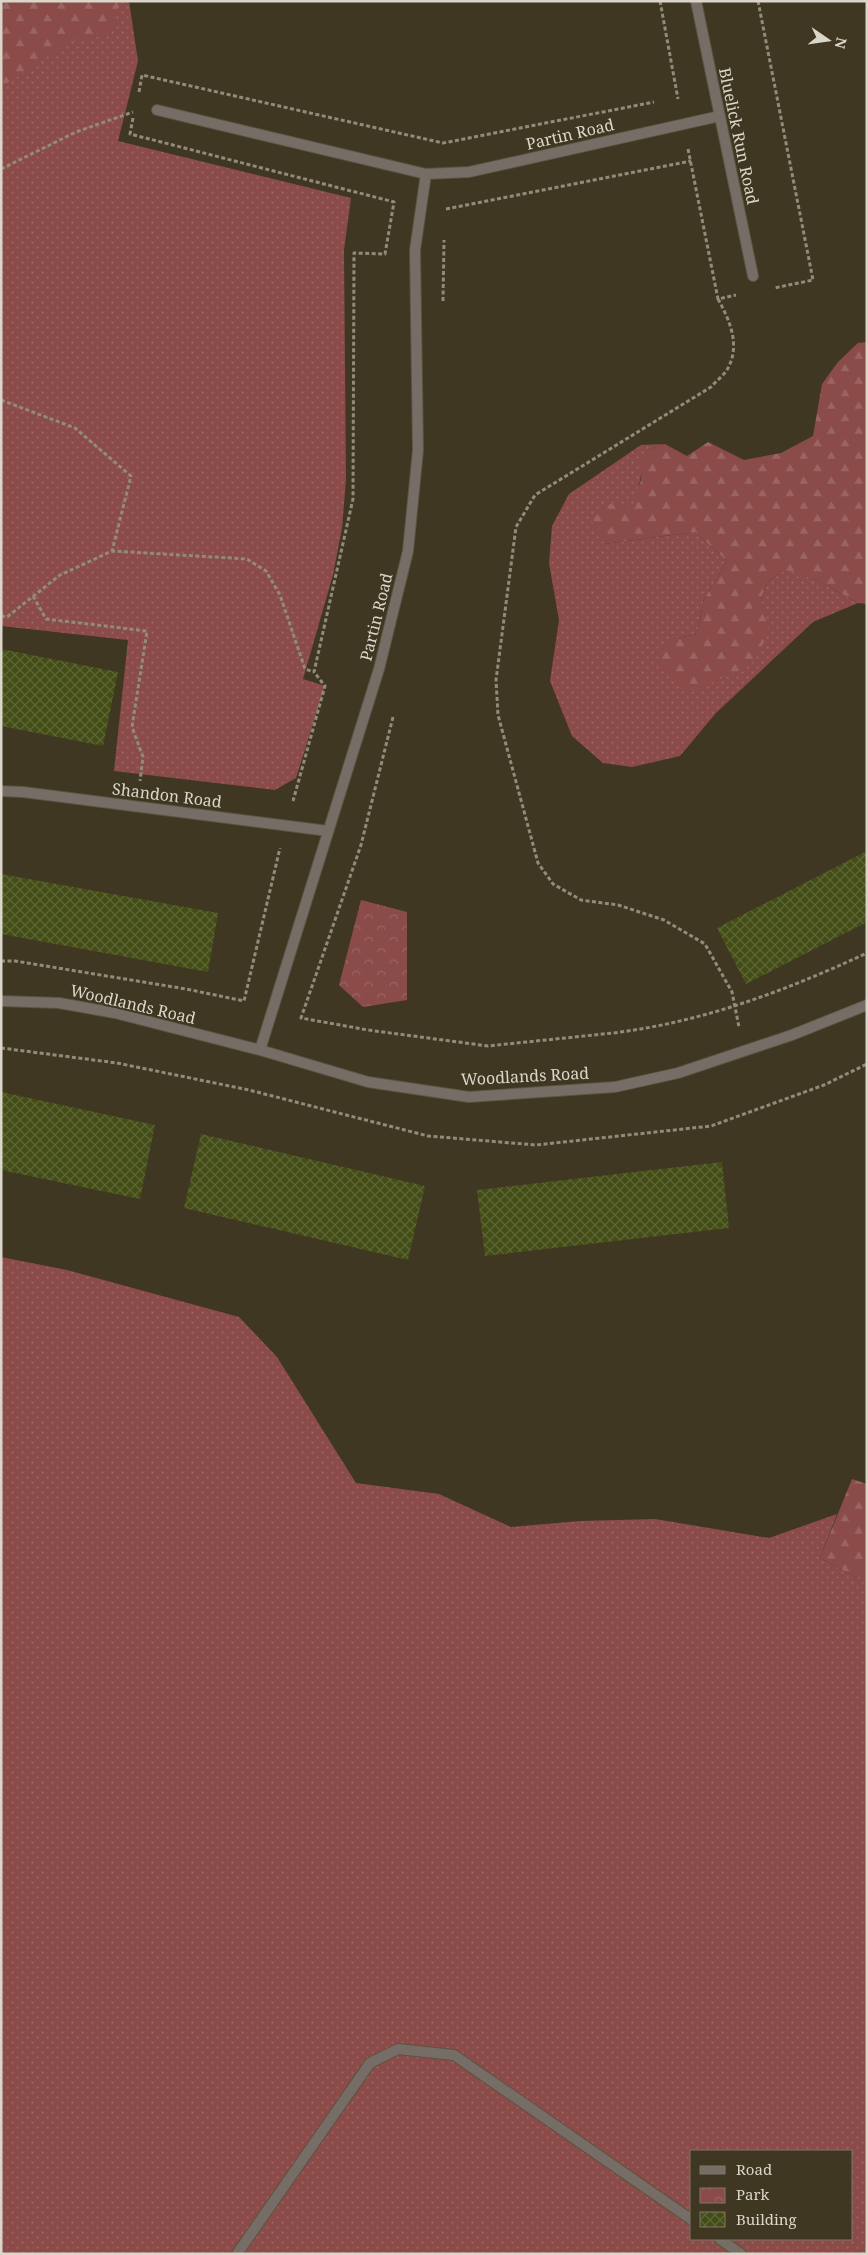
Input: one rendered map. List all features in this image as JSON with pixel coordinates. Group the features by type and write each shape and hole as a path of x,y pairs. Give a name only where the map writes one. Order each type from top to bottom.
{"street":[{"name":"Bluelick Run Road","path":"696,1 753,276"},
{"name":"Partin Road","path":"157,110 426,174 469,172 720,116"},
{"name":"Partin Road","path":"260,1050 379,669 408,551 418,450 415,250 426,174"},
{"name":"Shandon Road","path":"1,791 328,831"},
{"name":"Woodlands Road","path":"1,1002 59,1003 116,1013 260,1050 368,1082 469,1097 615,1087 678,1073 792,1036 867,1005"},
{"path":"237,2254 370,2063 398,2048 454,2055 690,2219"},
{"path":"721,2240 741,2254"}],"path":[{"path":"660,1 678,98 668,100"},
{"path":"138,94 142,75 443,143 659,102"},
{"path":"136,103 130,134 394,202 444,209 691,161"},
{"path":"1,170 76,132 135,112"},
{"path":"314,672 353,499 354,253 385,254 394,202"},
{"path":"718,299 729,320 734,346 729,367 711,387 535,495 516,527 496,680 498,715 538,863 554,884 581,900 618,905 664,920 705,944 732,992 745,1052"},
{"path":"1,400 75,428 131,476 112,551"},
{"path":"1,616 7,617 60,576 112,551 247,559 266,572 280,595 305,669 314,672 325,686 286,825 244,1001 177,987 15,961 1,961"},
{"path":"33,596 46,619 147,631 132,727 143,757 137,807"},
{"path":"301,1018 368,1030 488,1046 633,1031 735,1008 813,979 867,954"}],"green space":[{"path":"1,1 129,1 138,61 118,141 351,198 344,250 346,480 342,528 333,575 303,679 325,686 296,778 275,790 114,771 128,640 1,626"},
{"path":"1,1 120,1 111,35 71,41 7,83 1,84"},
{"path":"867,342 867,604 858,603 817,580 786,570 769,580 761,598 769,633 751,665 691,692 667,675 658,657 672,639 697,634 704,599 727,561 695,532 604,544 591,520 605,503 632,508 641,480 642,462 648,450 665,444 687,456 708,442 744,460 781,453 813,436 822,384 838,362 858,343"},
{"path":"665,444 648,450 633,507 624,522 604,544 695,532 727,561 704,599 697,634 672,639 768,633 761,598 769,580 786,569 817,580 858,603 813,622 716,713 680,756 632,767 603,763 572,736 550,681 559,620 549,563 552,526 569,494 641,445"},
{"path":"361,900 407,912 407,1000 363,1007 339,985"},
{"path":"1,1257 67,1270 239,1317 277,1357 356,1483 439,1494 511,1527 580,1521 655,1519 769,1538 837,1514 820,1558 867,1583 867,2254 1,2254"},
{"path":"852,1479 867,1484 867,1583 820,1558"}],"building":[{"path":"1,649 118,672 103,746 1,726"},
{"path":"867,851 867,922 746,984 717,928"},
{"path":"1,874 218,913 208,972 1,934"},
{"path":"1,1092 155,1125 140,1199 1,1170"},
{"path":"201,1134 425,1186 408,1260 184,1208"},
{"path":"722,1162 729,1228 485,1256 477,1190"}]}
